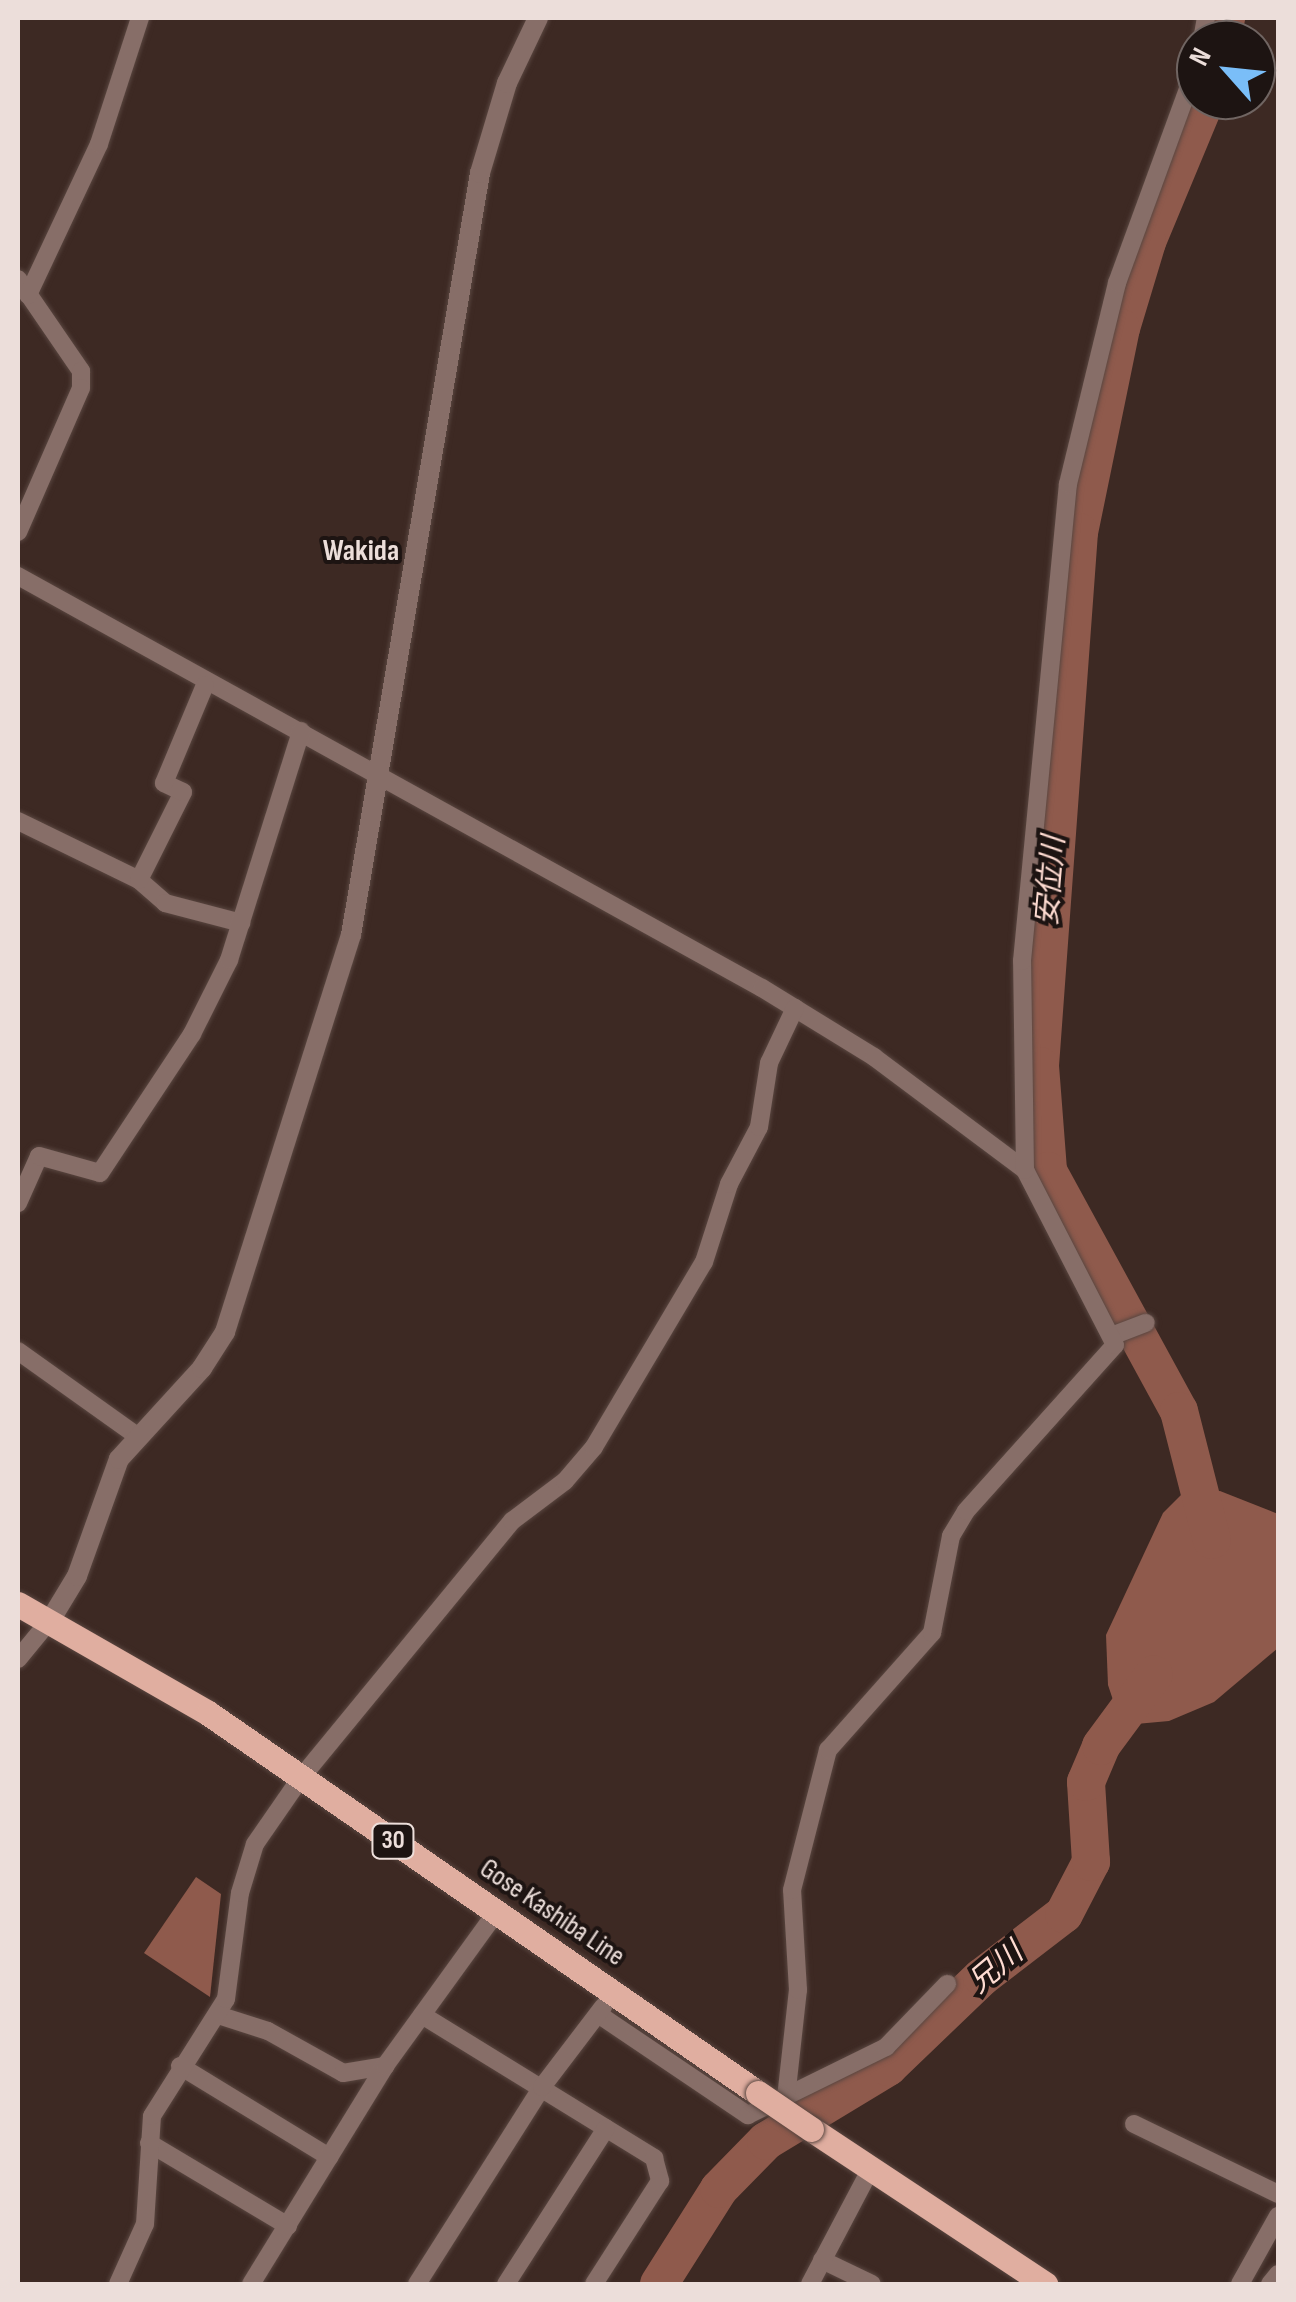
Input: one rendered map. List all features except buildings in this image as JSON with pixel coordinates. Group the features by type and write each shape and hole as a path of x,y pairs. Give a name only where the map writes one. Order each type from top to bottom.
{"main road":[{"name":"Gose Kashiba Line","path":"18,1604 208,1713 870,2170 1045,2284"}],"street":[{"path":"28,295 99,144 140,18"},
{"path":"18,1659 77,1576 106,1487 136,1436 202,1368 225,1332 350,935 382,774 480,172 507,83 538,18"},
{"path":"1026,1170 1022,961 1068,484 1126,253 1176,120"},
{"path":"18,278 80,371 80,388 18,532"},
{"path":"18,580 205,685 382,774 796,1008 874,1057 1026,1170 1114,1336 1111,1356 966,1511 951,1536 932,1632 837,1738 822,1763 792,1890 798,1990 786,2098"},
{"path":"139,880 183,792 164,782 205,685"},
{"path":"18,1204 39,1156 100,1173 212,999 301,732"},
{"path":"18,821 139,880 164,904 240,923"},
{"path":"118,2284 146,2224 152,2116 180,2066 218,2015 231,1979 246,1868 300,1779 512,1521 565,1481 594,1446 704,1262 728,1184 759,1126 769,1063 796,1008"},
{"path":"1114,1336 1146,1323"},
{"path":"18,1351 136,1436"},
{"path":"251,2284 385,2066 498,1911"},
{"path":"598,2014 748,2115 886,2047 947,1984"},
{"path":"417,2284 542,2088 615,1992"},
{"path":"218,2015 268,2031 344,2073 385,2066"},
{"path":"422,2015 654,2158 660,2180 594,2284"},
{"path":"180,2066 329,2157"},
{"path":"1134,2124 1278,2194"},
{"path":"506,2284 606,2128"},
{"path":"149,2143 288,2226"},
{"path":"810,2284 870,2170"},
{"path":"1240,2284 1278,2216"},
{"path":"822,2260 872,2284"},
{"path":"1270,2284 1278,2274"}],"shaded area":[{"path":"1220,1491 1278,1514 1278,1648 1214,1702 1169,1721 1136,1724 1117,1712 1108,1685 1106,1635 1163,1513 1182,1494"},
{"path":"196,1877 221,1894 210,1997 144,1953"}],"waterway":[{"name":"安位川","path":"1198,120 1147,242 1121,328 1079,532 1040,1066 1048,1171 1179,1411 1212,1540"},
{"name":"兄川","path":"659,2284 719,2189 766,2141 888,2067 982,1977 1064,1914 1091,1862 1086,1782 1101,1746 1154,1674"}],"district":[{"name":"Wakida","path":"361,551"}]}
